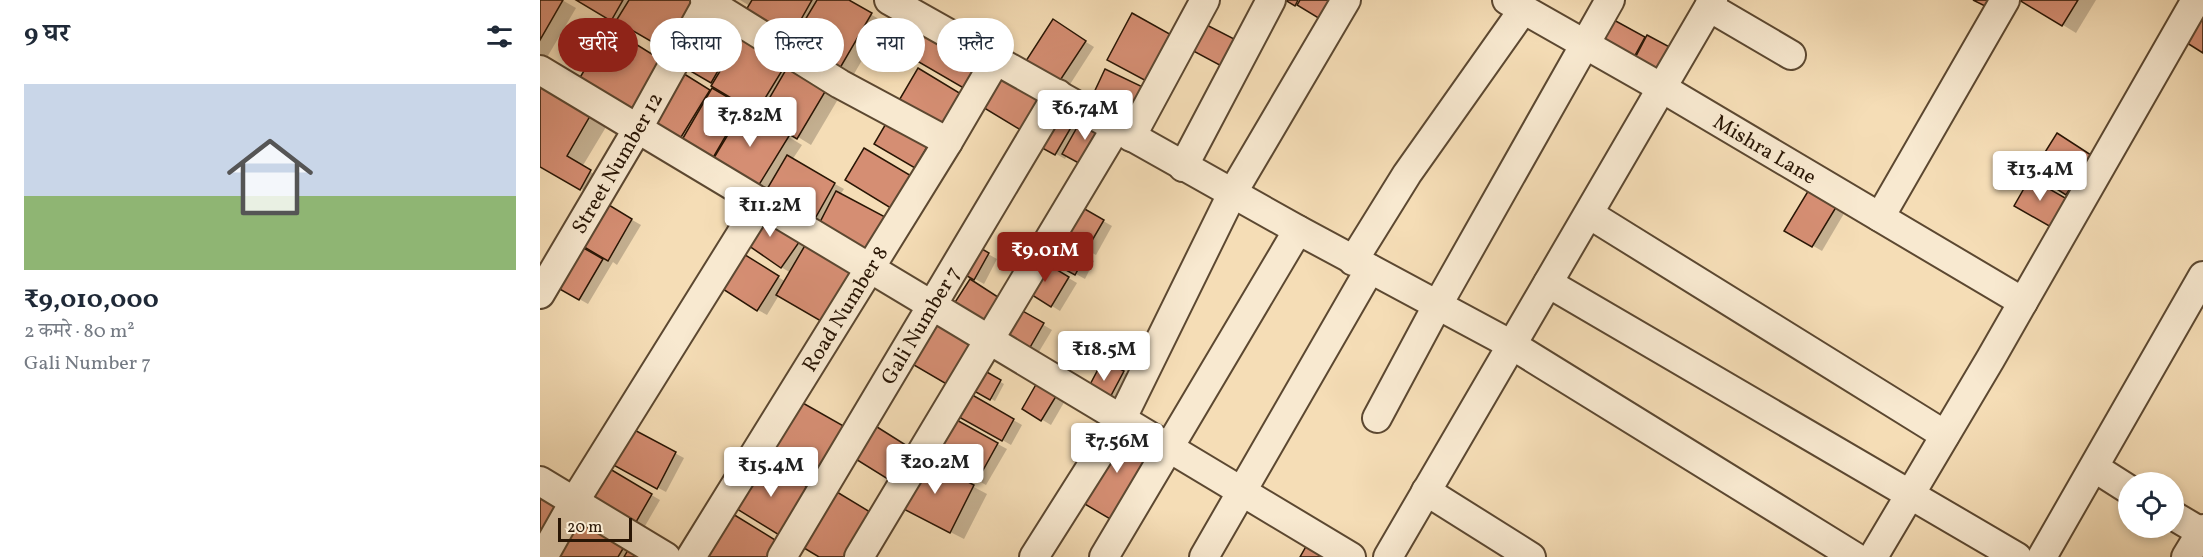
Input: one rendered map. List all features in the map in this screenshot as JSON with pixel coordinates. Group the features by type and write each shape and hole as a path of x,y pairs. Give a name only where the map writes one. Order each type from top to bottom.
{"street":[{"path":"889,0 937,27"},
{"path":"859,557 990,339 1123,133 1205,0"},
{"path":"1184,167 1272,0"},
{"path":"1034,557 1122,418 1233,192 1346,0"},
{"path":"1377,418 1437,306 1610,0"},
{"path":"1880,217 2005,0"},
{"path":"1873,557 2023,302 2196,0"},
{"path":"707,1 840,84 948,142"},
{"name":"Street Number 12","path":"540,294 638,128 707,1"},
{"path":"1388,557 1711,4 1791,55"},
{"path":"1204,557 1244,492 1407,174 1515,5"},
{"name":"Mishra Lane","path":"1515,5 1662,88 2023,302"},
{"path":"540,70 1351,557"},
{"path":"1014,70 1298,230 1512,345 1855,557"},
{"name":"Road Number 8","path":"692,557 989,72"},
{"name":"Gali Number 7","path":"782,557 1058,94"},
{"path":"543,557 574,502 761,202"},
{"path":"1589,214 1945,435"},
{"path":"1104,557 1298,230"},
{"path":"2042,557 2203,276"},
{"path":"1548,283 2017,557"},
{"path":"2095,468 2118,483"},
{"path":"540,481 666,557"},
{"path":"1426,491 1531,557"},
{"path":"2184,521 2202,531 2186,557"}],"building":[{"path":"540,0 563,0 540,40"},
{"path":"576,0 623,0 613,18 606,18"},
{"path":"629,0 695,0 685,18 650,18 650,41 638,34 638,18 618,18"},
{"path":"752,0 812,0 802,18 759,18 746,10"},
{"path":"817,0 849,0 872,13 869,18 856,18 856,40 844,61 844,18 806,18"},
{"path":"1285,0 1298,0 1295,6"},
{"path":"1300,0 1328,0 1340,7 1330,25 1297,5"},
{"path":"1973,0 1990,0 1987,7"},
{"path":"2019,0 2078,0 2062,26"},
{"path":"708,5 730,18 700,18"},
{"path":"2191,12 2203,19 2203,53 2176,36"},
{"path":"1132,13 1175,37 1150,83 1107,60"},
{"path":"1603,14 1645,37 1633,59 1591,36"},
{"path":"1053,19 1086,41 1057,85 1024,64"},
{"path":"1197,20 1240,42 1227,69 1184,46"},
{"path":"925,27 937,34 937,72 978,72 967,90 925,66"},
{"path":"746,28 754,33 754,72 781,72 756,113 711,86 719,72 742,72 742,35"},
{"path":"1647,35 1679,52 1666,77 1634,60"},
{"path":"638,45 650,53 650,72 656,72 629,116 576,84 583,72 638,72"},
{"path":"1105,69 1149,90 1135,120 1091,99"},
{"path":"670,72 681,72 710,90 678,142 643,121"},
{"path":"692,72 717,72 711,83"},
{"path":"785,72 819,72 832,80 797,139 759,116"},
{"path":"916,72 925,72 966,97 942,137 894,109"},
{"path":"995,72 1006,72 1051,100 1029,135 976,103"},
{"path":"540,87 590,116 567,156 591,170 580,190 540,167"},
{"path":"712,88 743,106 710,163 679,145"},
{"path":"1058,99 1080,112 1055,155 1033,143"},
{"path":"744,108 789,136 757,188 712,161"},
{"path":"891,115 932,138 915,168 874,144"},
{"path":"1084,115 1108,129 1086,167 1062,154"},
{"path":"2057,133 2091,155 2066,195 2032,173"},
{"path":"864,148 913,177 894,210 845,180"},
{"path":"787,155 835,183 812,224 763,196"},
{"path":"2030,178 2067,199 2051,227 2014,206"},
{"path":"1813,183 1841,199 1812,247 1784,231"},
{"path":"836,191 887,218 868,254 817,228"},
{"path":"599,199 632,219 608,261 574,241"},
{"path":"1076,204 1104,220 1086,251 1058,235"},
{"path":"760,208 802,238 781,268 739,239"},
{"path":"1053,237 1086,255 1075,275 1042,257"},
{"path":"573,242 603,259 579,300 549,283"},
{"path":"807,242 857,271 826,324 776,295"},
{"path":"970,242 989,253 974,280 955,269"},
{"path":"734,248 779,276 757,311 712,282"},
{"path":"1039,259 1069,277 1051,307 1021,288"},
{"path":"970,279 1001,299 982,330 950,310"},
{"path":"1012,305 1044,323 1025,356 993,338"},
{"path":"928,313 981,345 955,389 902,358"},
{"path":"1103,360 1124,371 1106,405 1085,394"},
{"path":"978,367 1001,380 990,400 967,387"},
{"path":"1038,381 1058,393 1041,421 1022,409"},
{"path":"962,389 1014,419 1002,441 950,412"},
{"path":"794,398 847,428 816,483 763,453"},
{"path":"946,414 998,443 977,481 925,453"},
{"path":"866,420 920,454 899,486 846,453"},
{"path":"1119,425 1160,449 1117,523 1073,497"},
{"path":"627,426 676,452 657,489 608,462"},
{"path":"759,457 814,491 784,538 729,504"},
{"path":"920,457 974,485 950,533 896,505"},
{"path":"605,466 652,494 632,529 585,501"},
{"path":"827,486 875,515 850,557 819,557 794,542"},
{"path":"540,495 559,508 544,535 540,532"},
{"path":"573,510 627,542 618,557 558,557"},
{"path":"728,511 780,543 772,557 699,557"},
{"path":"1308,543 1333,557 1300,557"},
{"path":"628,550 641,557 624,557"}]}
